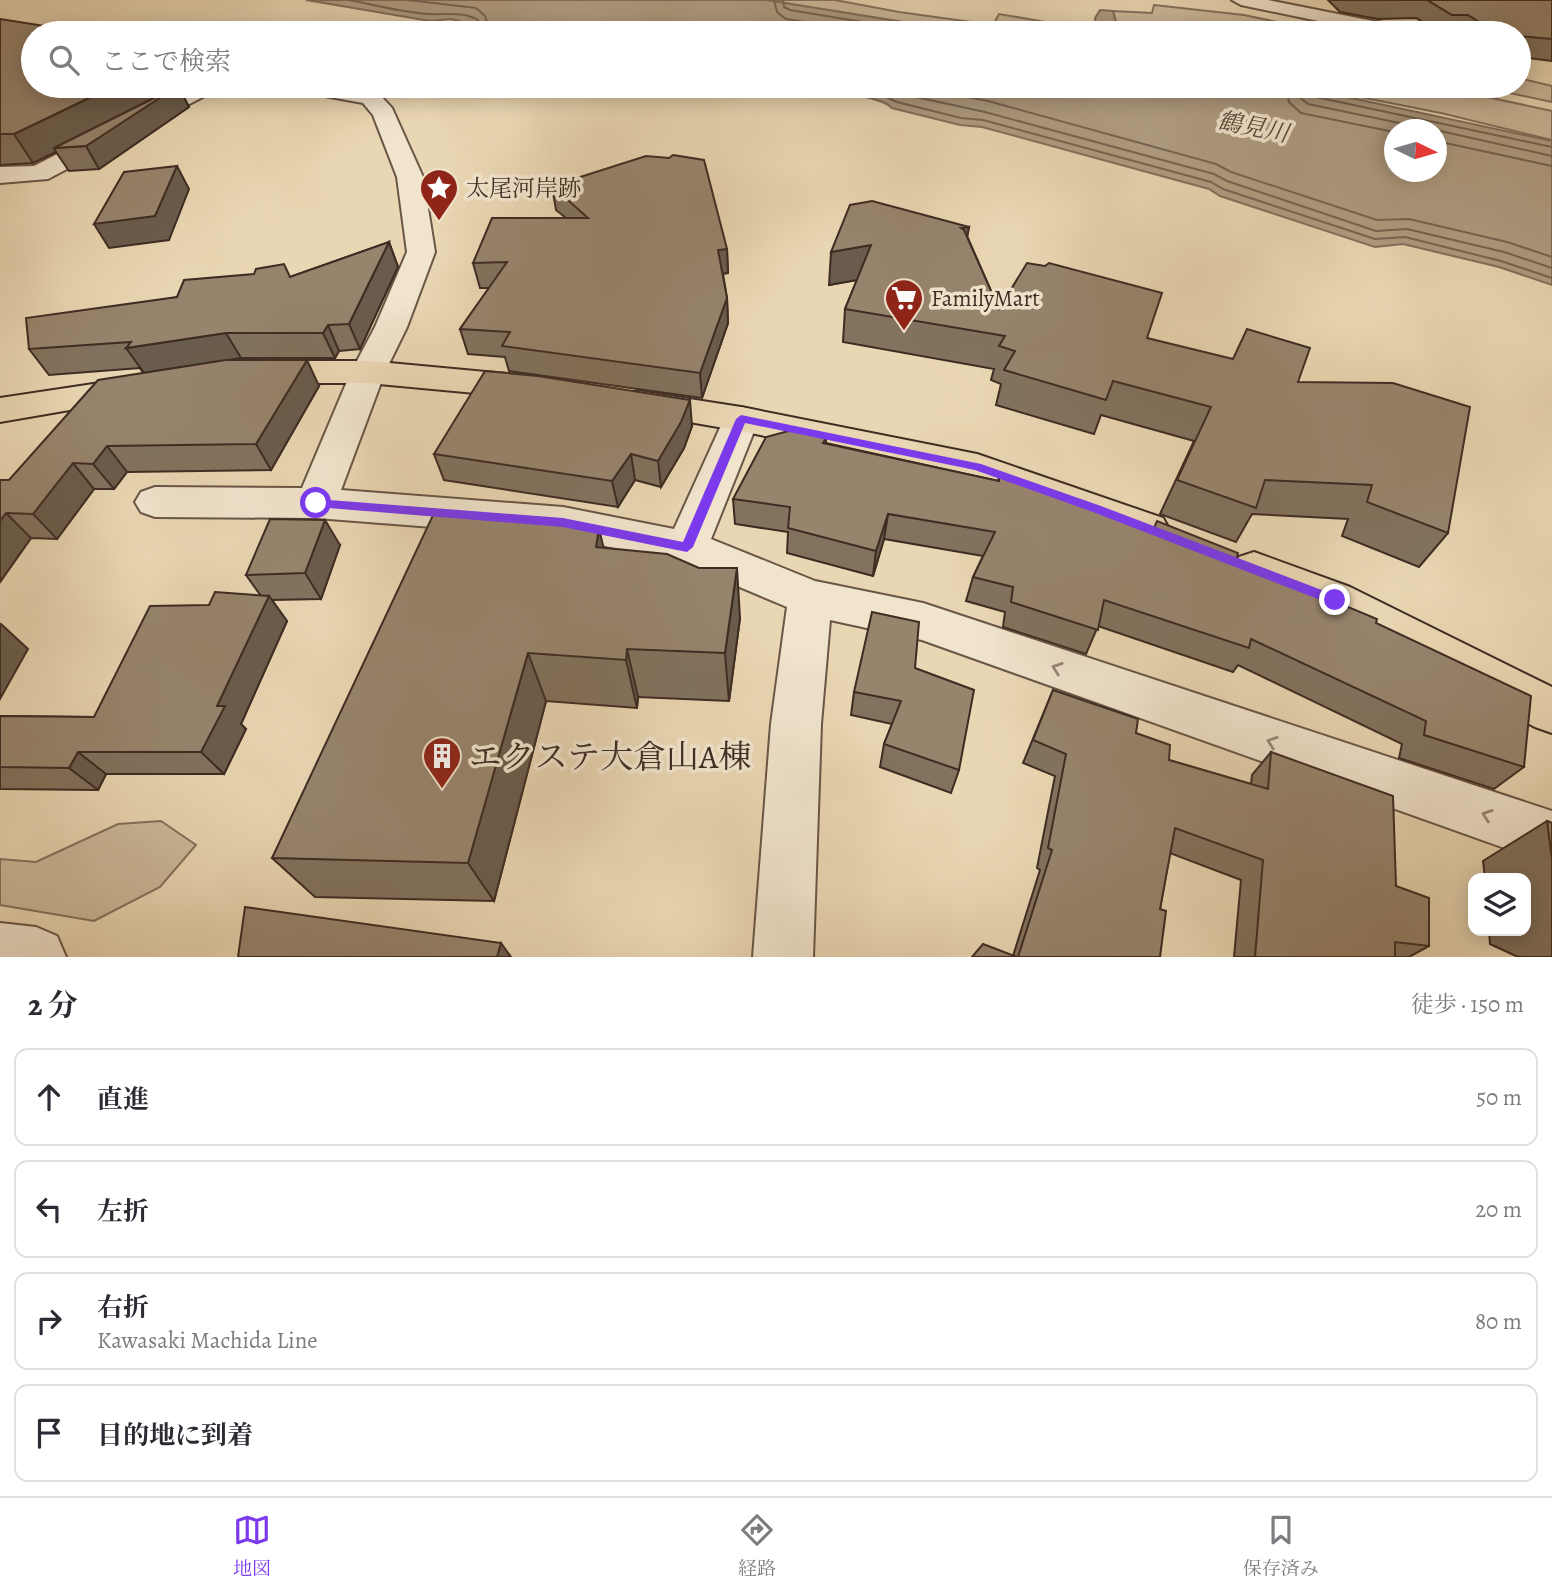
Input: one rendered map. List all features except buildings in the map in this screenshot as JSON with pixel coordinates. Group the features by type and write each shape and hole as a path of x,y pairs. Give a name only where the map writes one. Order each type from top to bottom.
{"main road":[{"path":"228,374 368,372 558,390"},
{"path":"0,410 161,385"},
{"path":"610,398 741,419 977,467 1185,542"},
{"path":"1222,557 1335,600 1552,711"}],"street":[{"path":"1241,0 1344,21"},
{"path":"0,175 38,174 183,98"},
{"path":"316,503 368,372 391,327 421,252 410,177 384,113 370,98"},
{"path":"687,547 741,419"},
{"path":"155,502 316,503 563,522 687,547 810,598 923,622 1552,838"},
{"path":"783,957 796,724 810,598"},
{"path":"0,952 36,957"}],"shaded area":[{"path":"766,0 835,0 964,21 896,21"},
{"path":"1154,5 1244,15 1273,21 1116,21 1113,11 1152,13"},
{"path":"999,14 1040,21 995,21"},
{"path":"1531,81 1552,86 1552,102 1531,98"},
{"path":"1365,98 1492,98 1552,111 1552,140"},
{"path":"161,821 196,845 160,887 94,921 0,905 0,859 36,862 118,824"}],"water":[{"path":"306,0 766,0 896,21 451,19 430,21"},
{"path":"1100,10 1113,11 1116,21 1095,21"},
{"name":"鶴見川","path":"870,98 1352,98 1552,141 1552,285 1499,267 1403,244 1375,247 1220,196 1209,189 982,127 960,125 892,108 884,102"}],"place":[{"name":"太尾河岸跡","path":"439,222"},
{"name":"FamilyMart","path":"904,332"},
{"name":"エクステ大倉山A棟","path":"442,790"}],"route":[{"path":"316,503 563,522 687,547 741,419 977,467 1097,509 1335,600"}]}
